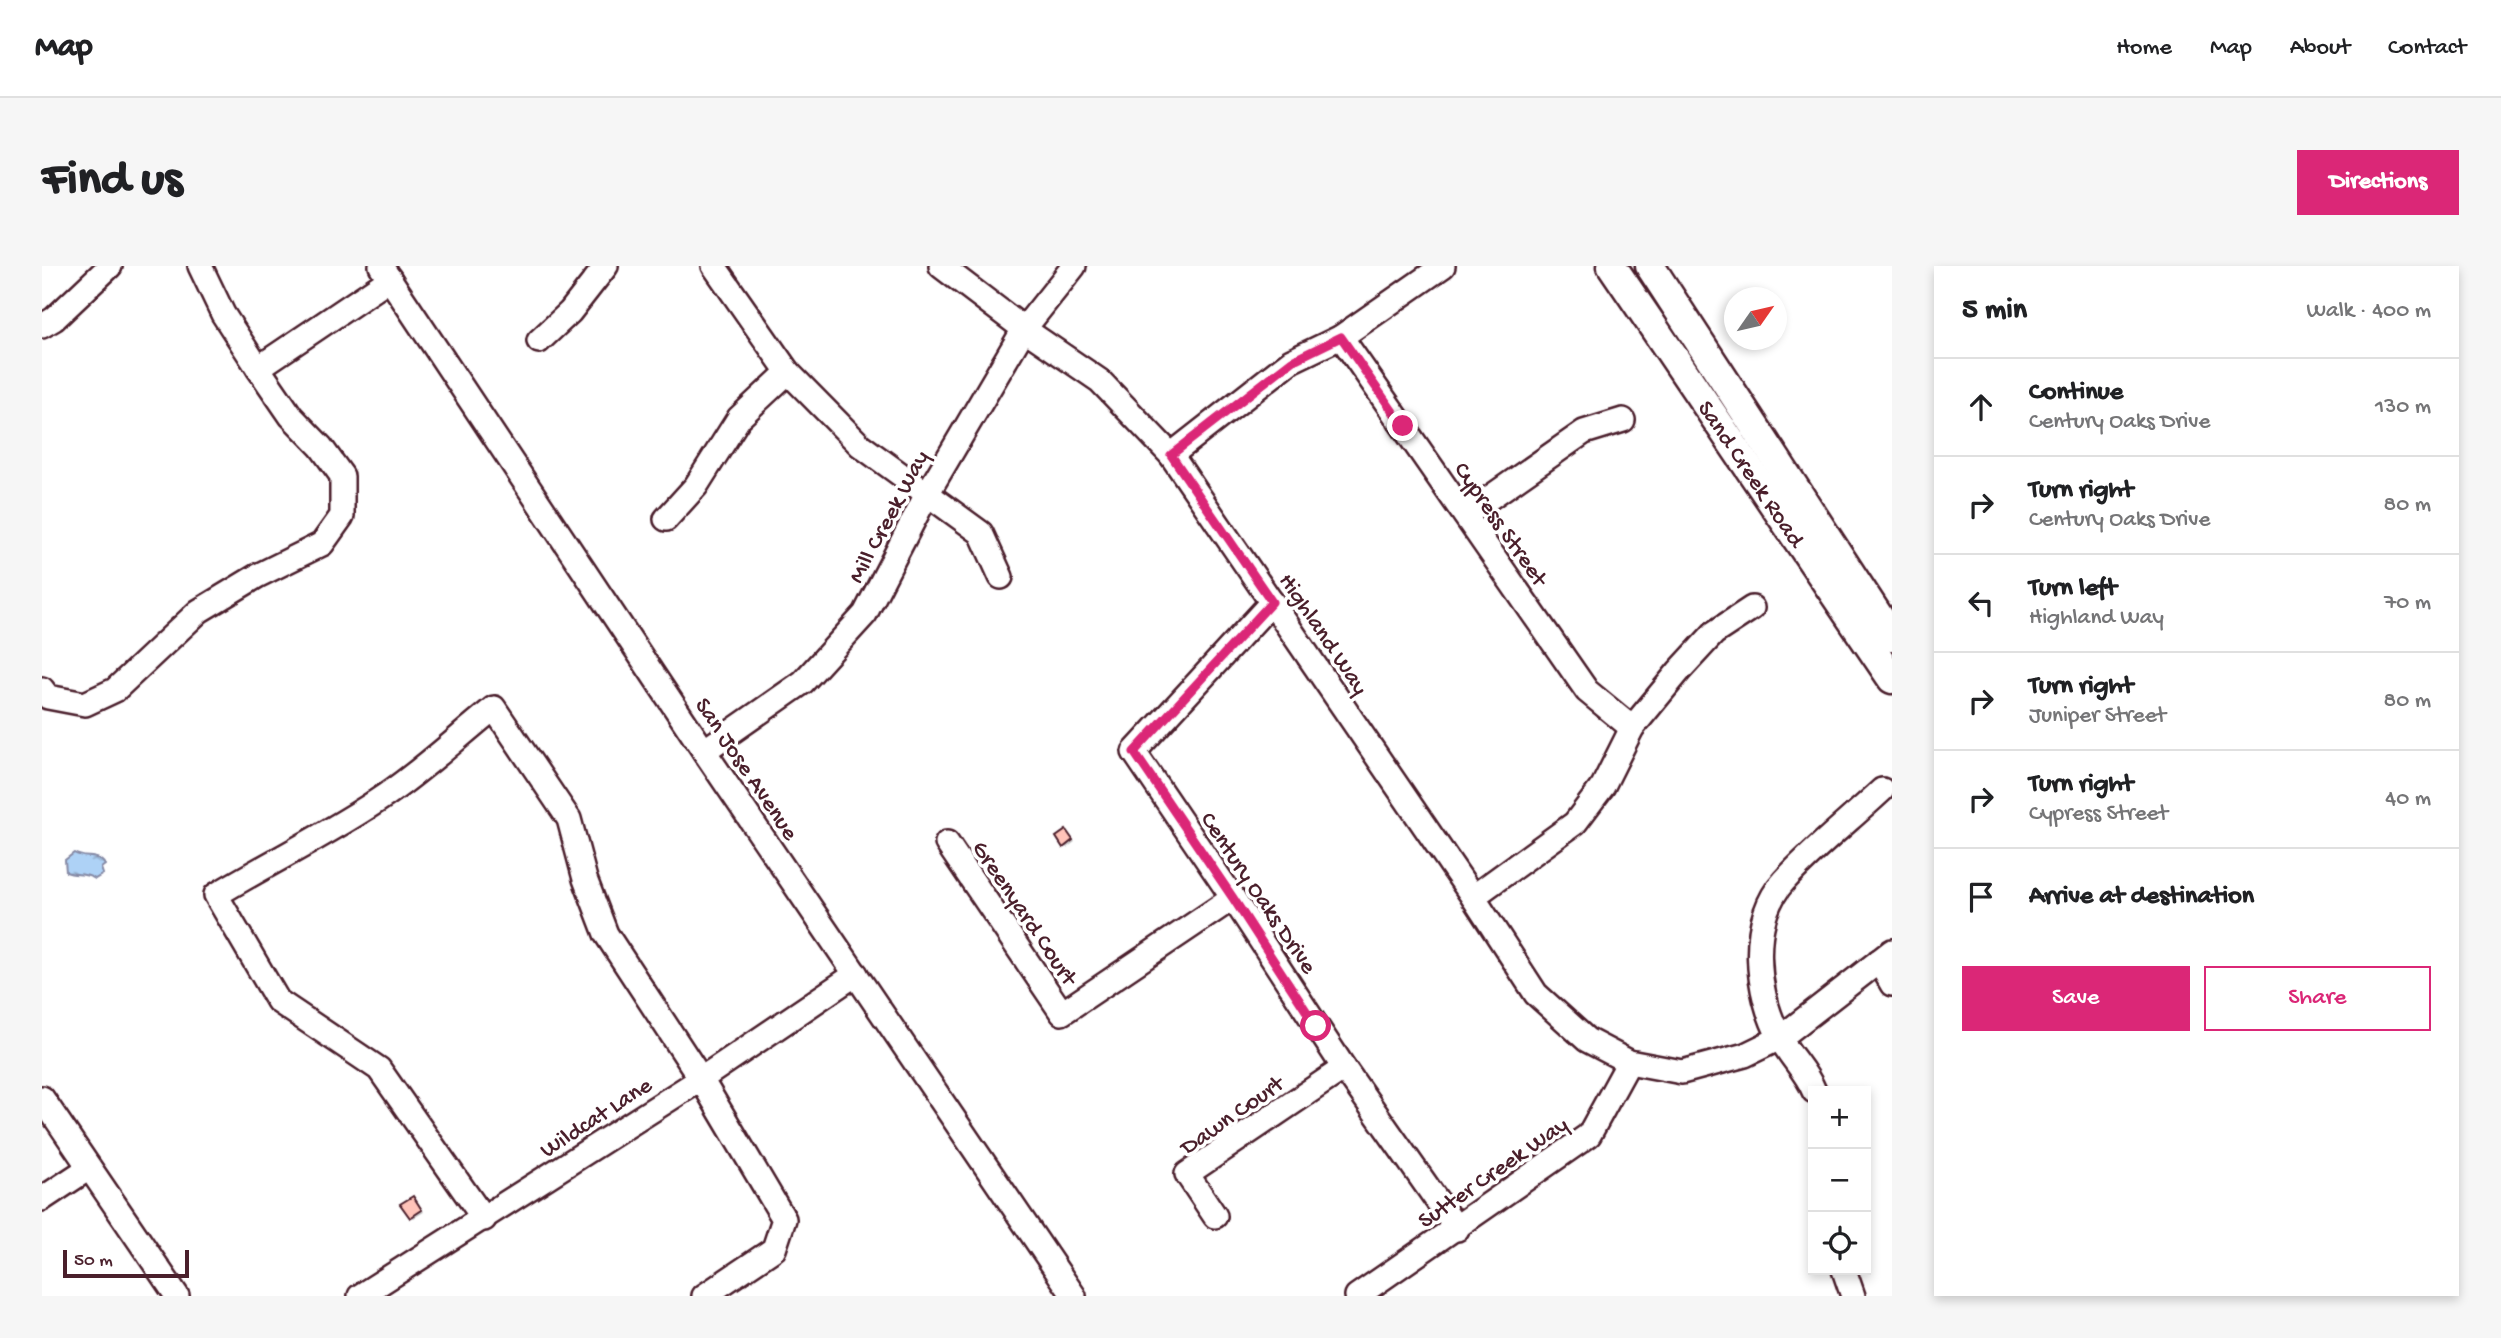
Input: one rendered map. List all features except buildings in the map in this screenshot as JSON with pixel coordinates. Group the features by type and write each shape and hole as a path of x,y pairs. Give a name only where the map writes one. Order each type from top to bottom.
{"main road":[{"name":"Sand Creek Road","path":"1612,266 1892,679"},
{"name":"Sand Creek Road","path":"1650,266 1892,637"}],"street":[{"path":"42,326 54,319 110,266"},
{"path":"42,689 48,697 85,704 115,690 198,611 257,576 322,544 342,516 342,475 292,416 258,368 223,314 200,266"},
{"path":"539,341 570,312 606,266"},
{"path":"714,266 788,372 860,445 981,533 1001,576"},
{"name":"Highland Way","path":"941,266 1024,330 1100,381 1171,455 1473,897 1536,994 1587,1040 1629,1062 1682,1072 1745,1055 1780,1038 1886,956"},
{"name":"Mill Creek Way","path":"704,751 803,682 865,614 927,494 1024,330 1074,266"},
{"path":"1171,455 1292,361 1341,337 1443,266"},
{"path":"258,368 386,272"},
{"name":"San Jose Avenue","path":"386,272 704,751 1074,1296"},
{"name":"Cypress Street","path":"1341,337 1587,691 1632,727"},
{"path":"666,519 696,486 739,418 788,372"},
{"path":"1465,515 1584,432 1623,419"},
{"name":"Century Oaks Drive","path":"1272,602 1134,752 1344,1069 1457,1229"},
{"path":"1473,897 1576,823 1603,786 1632,727 1714,633 1752,608"},
{"path":"484,1219 379,1069 278,1001 216,895 318,839 388,794 494,709 569,819 584,879 606,934 701,1079 784,1219 774,1249 704,1296"},
{"path":"1812,1086 1808,1076 1780,1038 1765,998 1759,963 1763,919 1783,883 1882,790"},
{"name":"Greenyard Court","path":"947,843 1062,1013 1233,898"},
{"path":"1886,956 1892,985"},
{"name":"Wildcat Lane","path":"360,1296 701,1079 856,974"},
{"name":"Sutter Creek Way","path":"1357,1296 1589,1135 1629,1062"},
{"name":"Dawn Court","path":"1215,1216 1187,1174 1344,1069"},
{"path":"42,1098 177,1296"},
{"path":"42,1199 89,1168"},
{"path":"1846,1275 1853,1296"}],"water":[{"path":"74,853 102,861 105,865 101,868 103,874 95,879 66,872 65,860"}],"route":[{"path":"1316,1026 1134,752 1272,602 1171,455 1292,361 1341,337 1403,426"}]}
